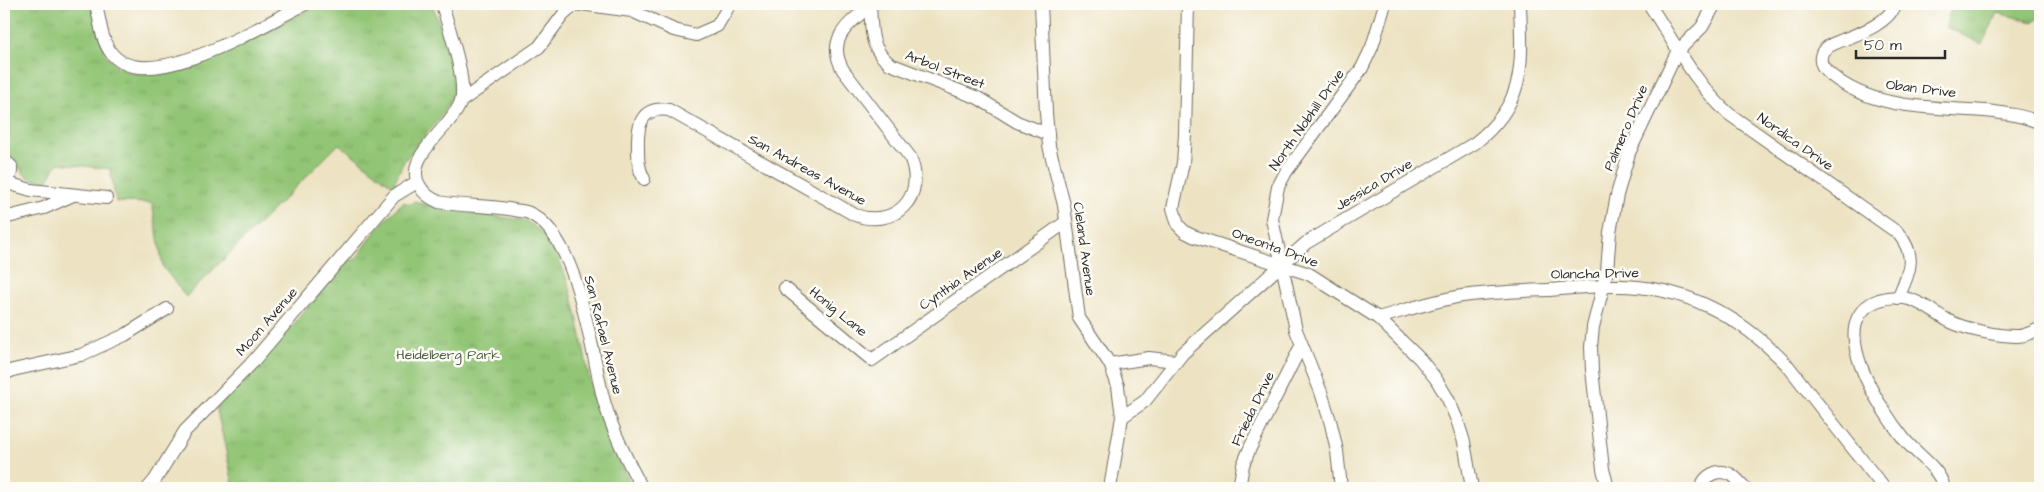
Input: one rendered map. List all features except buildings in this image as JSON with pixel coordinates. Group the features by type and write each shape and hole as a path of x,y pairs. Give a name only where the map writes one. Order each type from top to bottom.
{"street":[{"path":"96,4 106,44 112,54 119,61 137,68 160,67 207,54 305,4"},
{"path":"442,4 461,80 461,101"},
{"path":"417,182 417,163 451,118 461,101 539,47 563,15 572,7 581,4 632,11 681,32 696,35 717,26 730,4"},
{"name":"Arbol Street","path":"871,4 872,40 882,58 890,64 978,98 1017,122 1048,134"},
{"name":"San Andreas Avenue","path":"644,179 638,169 638,128 647,114 661,109 669,110 855,215 876,220 896,213 904,206 912,193 916,177 914,166 910,157 843,70 837,55 836,46 844,28 871,4"},
{"name":"Cleland Avenue","path":"1041,4 1048,134 1066,222 1079,318 1110,364 1118,386 1122,417 1110,488"},
{"name":"Oneonta Drive","path":"1188,4 1186,134 1173,208 1178,225 1185,232 1193,236 1309,274 1378,318 1420,359 1436,379 1448,399 1464,442 1472,488"},
{"name":"North Nobhill Drive","path":"1340,488 1337,451 1331,424 1321,392 1301,346 1272,219 1278,187 1286,172 1362,68 1380,25 1385,4"},
{"name":"Jessica Drive","path":"1122,417 1145,401 1183,353 1306,243 1475,143 1498,121 1512,99 1520,74 1522,57 1520,4"},
{"name":"Nordica Drive","path":"1649,4 1702,86 1730,114 1898,232 1909,250 1911,260 1909,271 1898,298"},
{"name":"Palmero Drive","path":"1608,488 1603,469 1592,370 1593,327 1607,271 1610,232 1621,175 1629,153 1679,50 1702,27 1715,4"},
{"name":"Oban Drive","path":"1896,4 1891,13 1862,34 1830,44 1824,49 1821,64 1825,70 1852,89 1868,97 1890,102 2002,113 2040,123"},
{"path":"4,160 11,166 11,172 5,183 31,190 106,198"},
{"name":"Moon Avenue","path":"148,488 155,480 185,431 250,365 394,196 417,182"},
{"name":"San Rafael Avenue","path":"417,182 422,191 430,198 439,202 500,207 529,212 547,226 560,246 578,284 604,403 633,472 642,488"},
{"path":"4,218 44,208 73,195"},
{"name":"Cynthia Avenue","path":"872,360 1066,222"},
{"name":"Olancha Drive","path":"1378,318 1463,296 1603,286 1641,287 1690,298 1714,308 1756,334 1788,366 1884,488"},
{"name":"Honig Lane","path":"785,288 872,360"},
{"path":"1944,488 1942,480 1937,473 1906,440 1886,414 1865,375 1854,337 1854,327 1863,310 1882,299 1911,299 1924,304 1947,320 1969,328 2015,336 2025,335 2037,330"},
{"path":"4,374 13,370 81,355 125,335 167,309"},
{"name":"Frieda Drive","path":"1239,488 1243,465 1250,448 1301,346"},
{"path":"1110,364 1149,358 1176,361"},
{"path":"1701,488 1708,476 1722,472 1730,474 1745,488"}],"green space":[{"path":"4,4 91,4 105,54 119,67 134,74 162,73 246,42 318,4 432,4 450,53 454,93 441,117 404,161 393,186 339,144 186,297 163,267 152,203 116,202 110,169 58,163 47,181 36,180 25,175 16,161 4,152"},
{"path":"1952,4 2040,4 2040,18 2033,22 1998,13 1982,44 1946,27"},
{"name":"Heidelberg Park","path":"415,201 440,209 524,220 542,233 555,252 566,276 574,302 596,404 633,488 234,488 216,406 259,365 347,261 356,259 377,229 403,202 410,204"}]}
